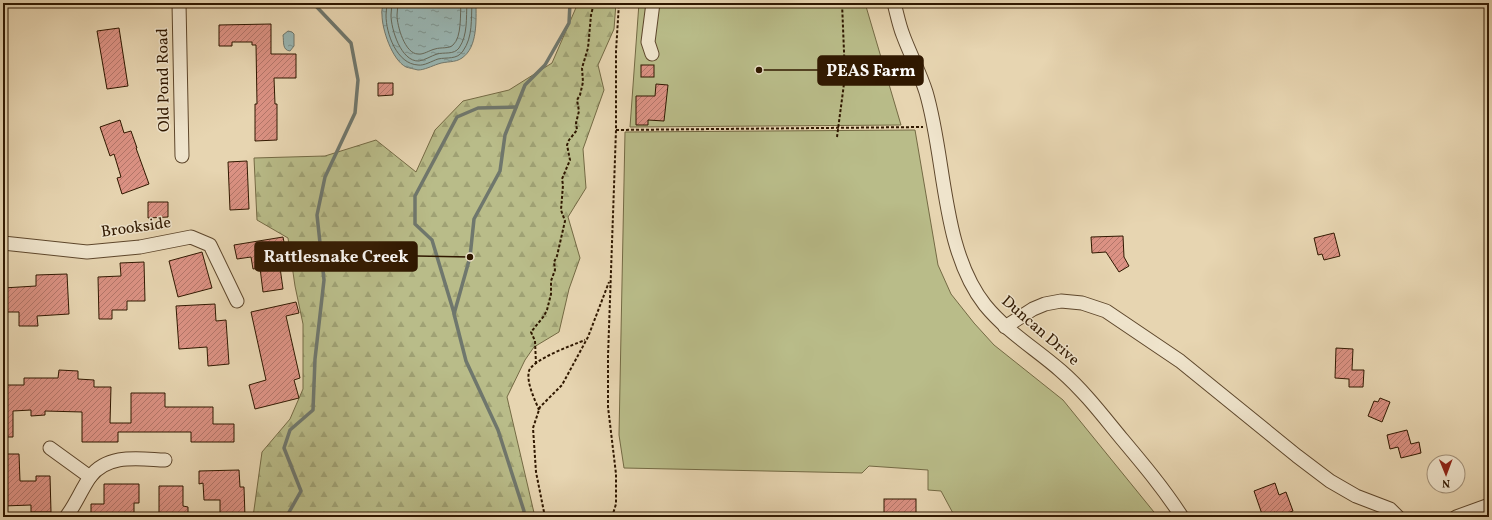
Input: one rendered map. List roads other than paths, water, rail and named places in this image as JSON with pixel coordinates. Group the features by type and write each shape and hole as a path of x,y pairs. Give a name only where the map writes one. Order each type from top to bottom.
{"street":[{"name":"Old Pond Road","path":"179,3 182,156"},
{"path":"652,54 648,42 653,3"},
{"name":"Duncan Drive","path":"894,3 902,34 925,91 934,127 958,254 969,278 985,304 1005,327 1062,372 1086,395 1148,470 1182,517"},
{"name":"Brookside","path":"3,243 87,252 140,247 191,237 210,245 236,301"},
{"path":"1005,327 1033,309 1045,304 1061,302 1082,304 1106,311 1180,361 1330,481 1356,496 1390,510 1398,517"},
{"path":"50,448 90,477"},
{"path":"66,517 75,506 90,477 101,466 115,460 126,458 165,460"},
{"path":"1456,517 1489,505"}],"water":[{"path":"383,3 476,3 475,33 471,47 462,58 456,61 441,63 420,70 406,67 396,58 386,36 382,21"},
{"path":"288,31 294,34 294,46 290,51 285,47 283,35"}],"waterway":[{"path":"288,517 288,514 301,491 284,448 290,430 313,410 315,359 324,280 317,215 325,177 355,113 358,80 351,43 313,3"},
{"path":"523,517 524,511 498,430 466,361 454,314 470,257 474,219 500,171 505,135 525,85 545,65 569,23 570,3"},
{"path":"454,313 432,240 415,224 415,196 457,117 478,108 516,107"}],"place":[{"name":"PEAS Farm","path":"759,70"},
{"name":"Rattlesnake Creek","path":"470,257"}]}
